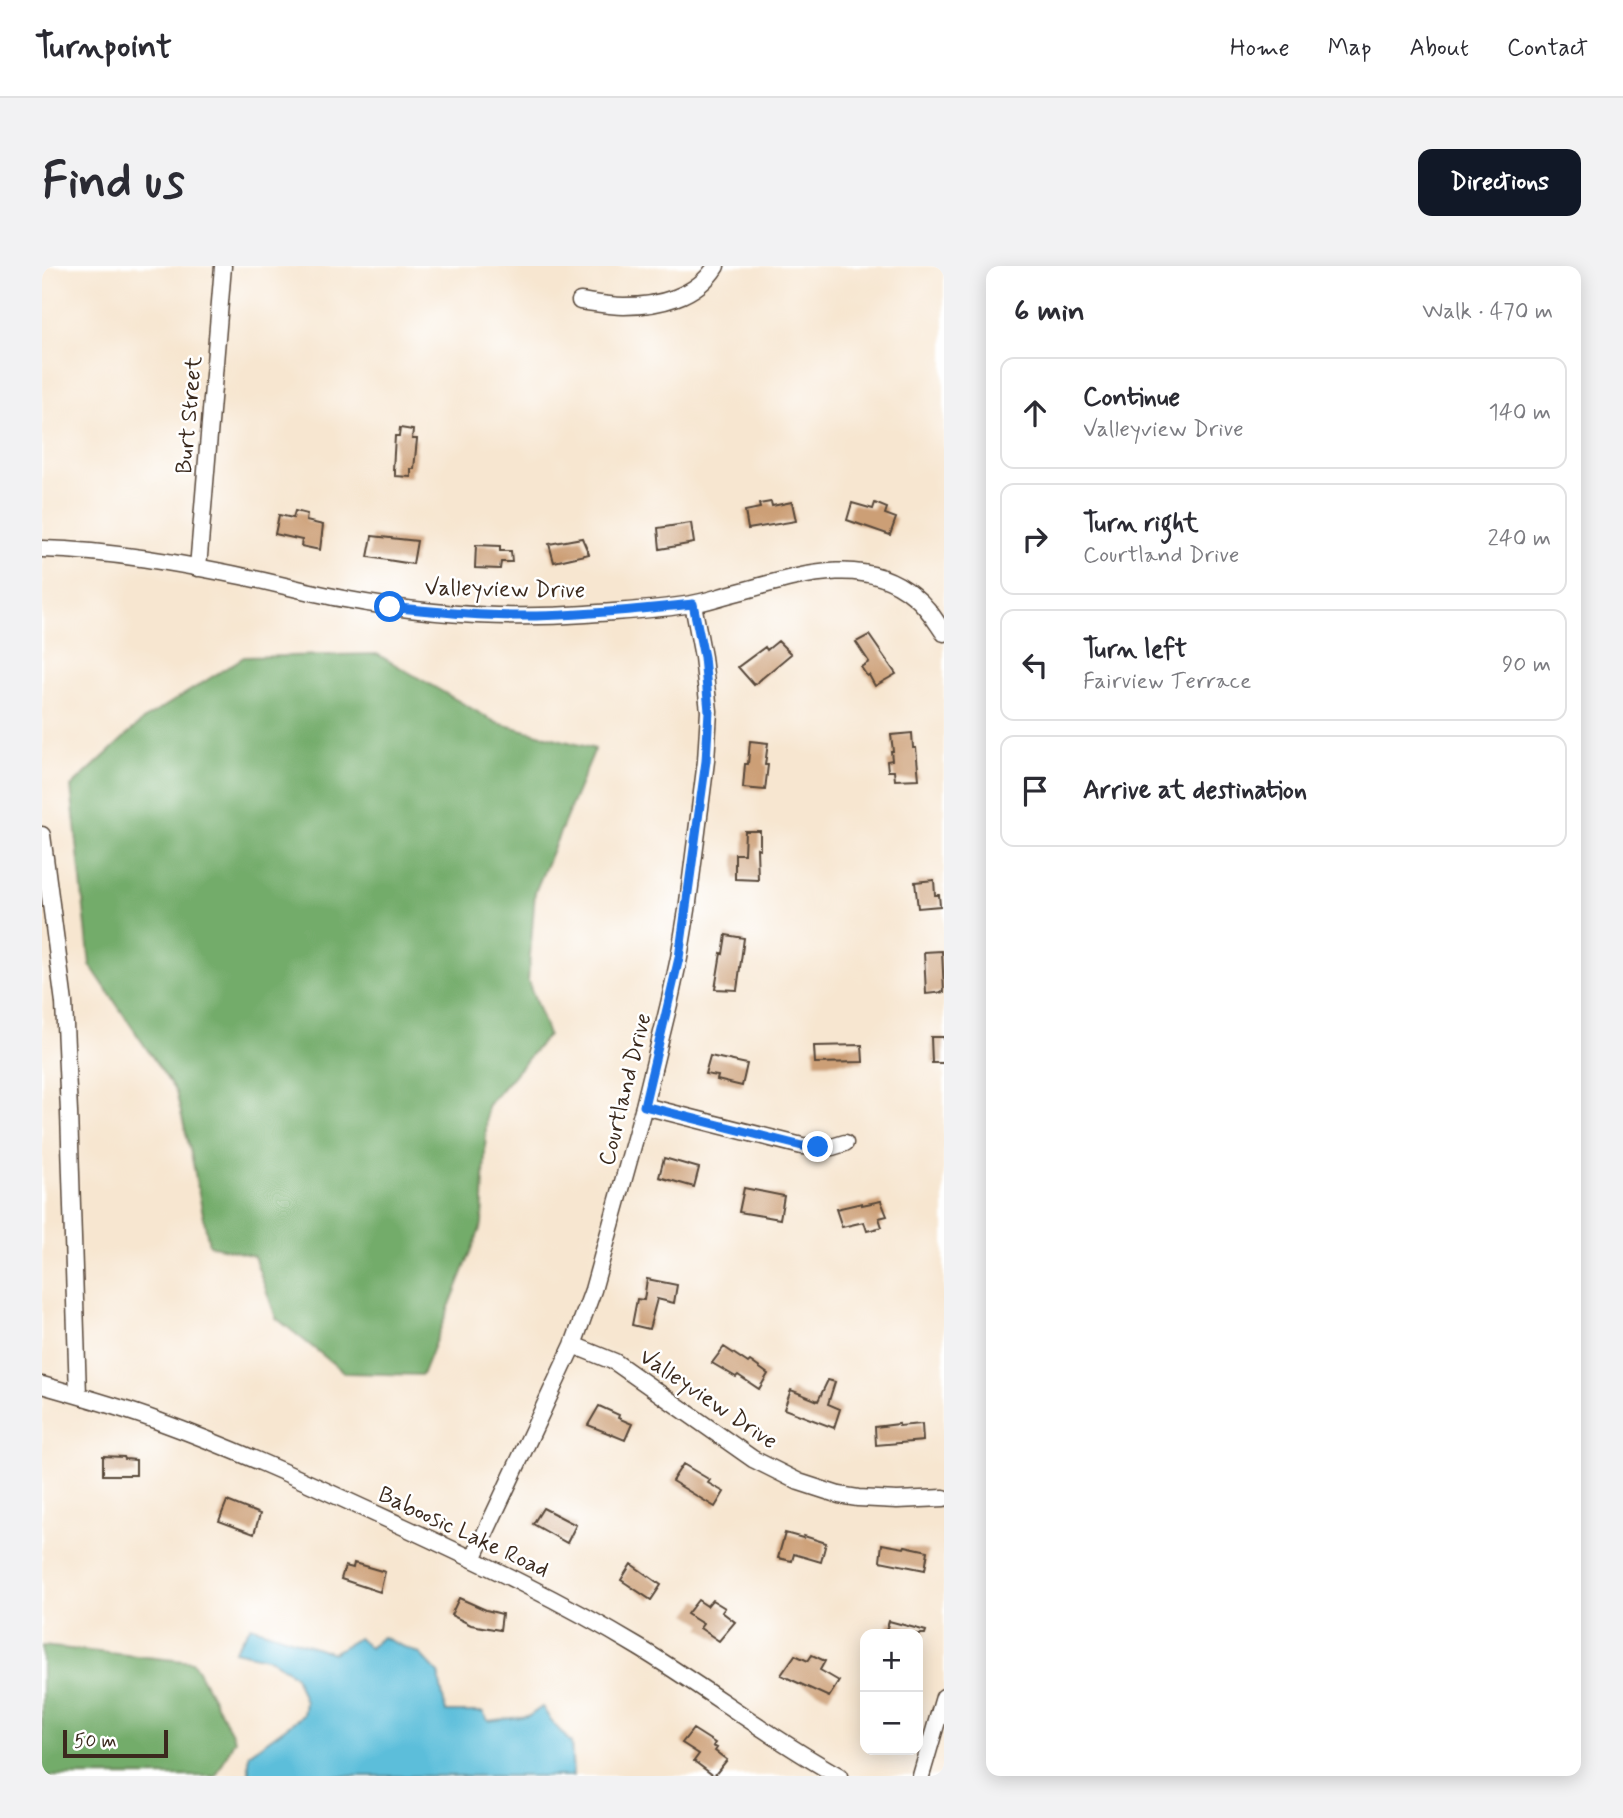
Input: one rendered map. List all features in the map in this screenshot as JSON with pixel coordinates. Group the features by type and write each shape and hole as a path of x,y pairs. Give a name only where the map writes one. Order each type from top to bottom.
{"street":[{"name":"Burt Street","path":"198,568 223,266"},
{"path":"580,301 621,306 659,302 687,294 716,266"},
{"name":"Valleyview Drive","path":"42,549 94,552 198,568 341,599 439,612 537,616 693,604 789,579 854,570 885,578 914,595 944,633"},
{"name":"Courtland Drive","path":"473,1559 573,1345 593,1290 644,1106 679,958 706,761 709,711 704,657 693,604"},
{"path":"42,835 64,1003 78,1395"},
{"path":"644,1106 802,1146 832,1147 845,1143"},
{"name":"Valleyview Drive","path":"573,1345 615,1362 753,1459 799,1482 858,1498 944,1498"},
{"name":"Baboosic Lake Road","path":"42,1385 156,1420 223,1446 368,1510 555,1599 638,1647 805,1757 839,1776"},
{"path":"921,1776 944,1697"}],"green space":[{"path":"377,654 497,723 595,749 535,892 528,981 548,1035 487,1106 482,1224 422,1375 345,1373 276,1318 254,1256 209,1245 176,1092 90,965 71,787 143,720 244,657"},
{"path":"42,1646 193,1662 235,1739 216,1776 42,1776"}],"water":[{"path":"251,1626 333,1653 358,1638 370,1648 382,1637 420,1654 438,1673 446,1712 483,1712 488,1721 529,1716 542,1707 571,1743 573,1776 249,1776 249,1754 303,1715 305,1702 295,1676 271,1659 234,1651"}],"building":[{"path":"400,428 413,430 412,439 417,439 411,477 395,476 395,469 393,470 395,436 399,436"},
{"path":"771,502 772,506 792,502 796,521 748,529 745,511"},
{"path":"852,503 873,509 875,503 887,508 885,514 896,518 890,535 847,520"},
{"path":"295,511 307,514 306,521 323,525 320,550 301,546 302,540 275,534 279,515 293,518"},
{"path":"691,523 694,543 660,549 658,528"},
{"path":"372,536 417,541 413,564 368,557"},
{"path":"582,538 589,554 554,562 549,544"},
{"path":"476,545 500,546 500,551 511,551 512,562 501,562 500,569 475,568"},
{"path":"869,635 896,674 875,686 861,667 869,662 856,642"},
{"path":"778,641 791,654 754,685 738,667"},
{"path":"912,733 919,779 895,780 894,771 888,771 887,761 892,760 891,735"},
{"path":"750,741 768,743 765,790 743,788"},
{"path":"745,831 760,831 760,849 757,848 758,880 735,879 735,854 744,854"},
{"path":"934,880 935,895 939,895 940,906 918,908 915,882"},
{"path":"726,935 744,938 737,990 715,989"},
{"path":"942,951 944,992 926,994 924,952"},
{"path":"931,1037 944,1037 944,1063 932,1063"},
{"path":"862,1045 863,1062 815,1063 814,1046"},
{"path":"710,1056 747,1064 742,1086 717,1080 718,1076 705,1074"},
{"path":"664,1158 699,1168 694,1187 659,1177"},
{"path":"744,1188 784,1196 780,1219 739,1212"},
{"path":"881,1201 887,1216 879,1218 882,1227 867,1231 864,1222 842,1227 836,1209"},
{"path":"647,1279 677,1285 674,1303 657,1299 649,1329 632,1325 637,1299 644,1300"},
{"path":"724,1347 768,1374 759,1389 712,1363"},
{"path":"828,1380 835,1382 828,1404 840,1409 834,1428 784,1409 791,1390 818,1401"},
{"path":"599,1406 632,1424 625,1440 588,1425"},
{"path":"922,1424 923,1441 876,1445 875,1427"},
{"path":"103,1456 136,1460 136,1475 103,1475"},
{"path":"683,1464 724,1492 715,1507 672,1481"},
{"path":"227,1501 260,1514 254,1534 219,1521"},
{"path":"543,1508 576,1525 567,1543 533,1524"},
{"path":"785,1533 826,1543 821,1562 794,1554 792,1561 778,1558"},
{"path":"882,1544 928,1551 925,1570 880,1561"},
{"path":"354,1563 385,1572 380,1592 341,1579 345,1566 353,1568"},
{"path":"631,1564 661,1585 651,1600 621,1580"},
{"path":"459,1598 502,1614 500,1630 471,1625 451,1615"},
{"path":"698,1600 707,1606 712,1600 725,1608 722,1612 735,1622 719,1641 700,1628 703,1624 687,1614"},
{"path":"889,1621 919,1629 887,1629"},
{"path":"795,1655 808,1661 812,1655 825,1661 820,1670 839,1681 829,1697 781,1675"},
{"path":"693,1729 715,1743 715,1751 727,1760 714,1776 694,1761 699,1754 682,1743"}],"route":[{"path":"390,607 537,616 693,604 704,657 709,711 706,761 679,958 644,1106 802,1146 818,1147"}]}
